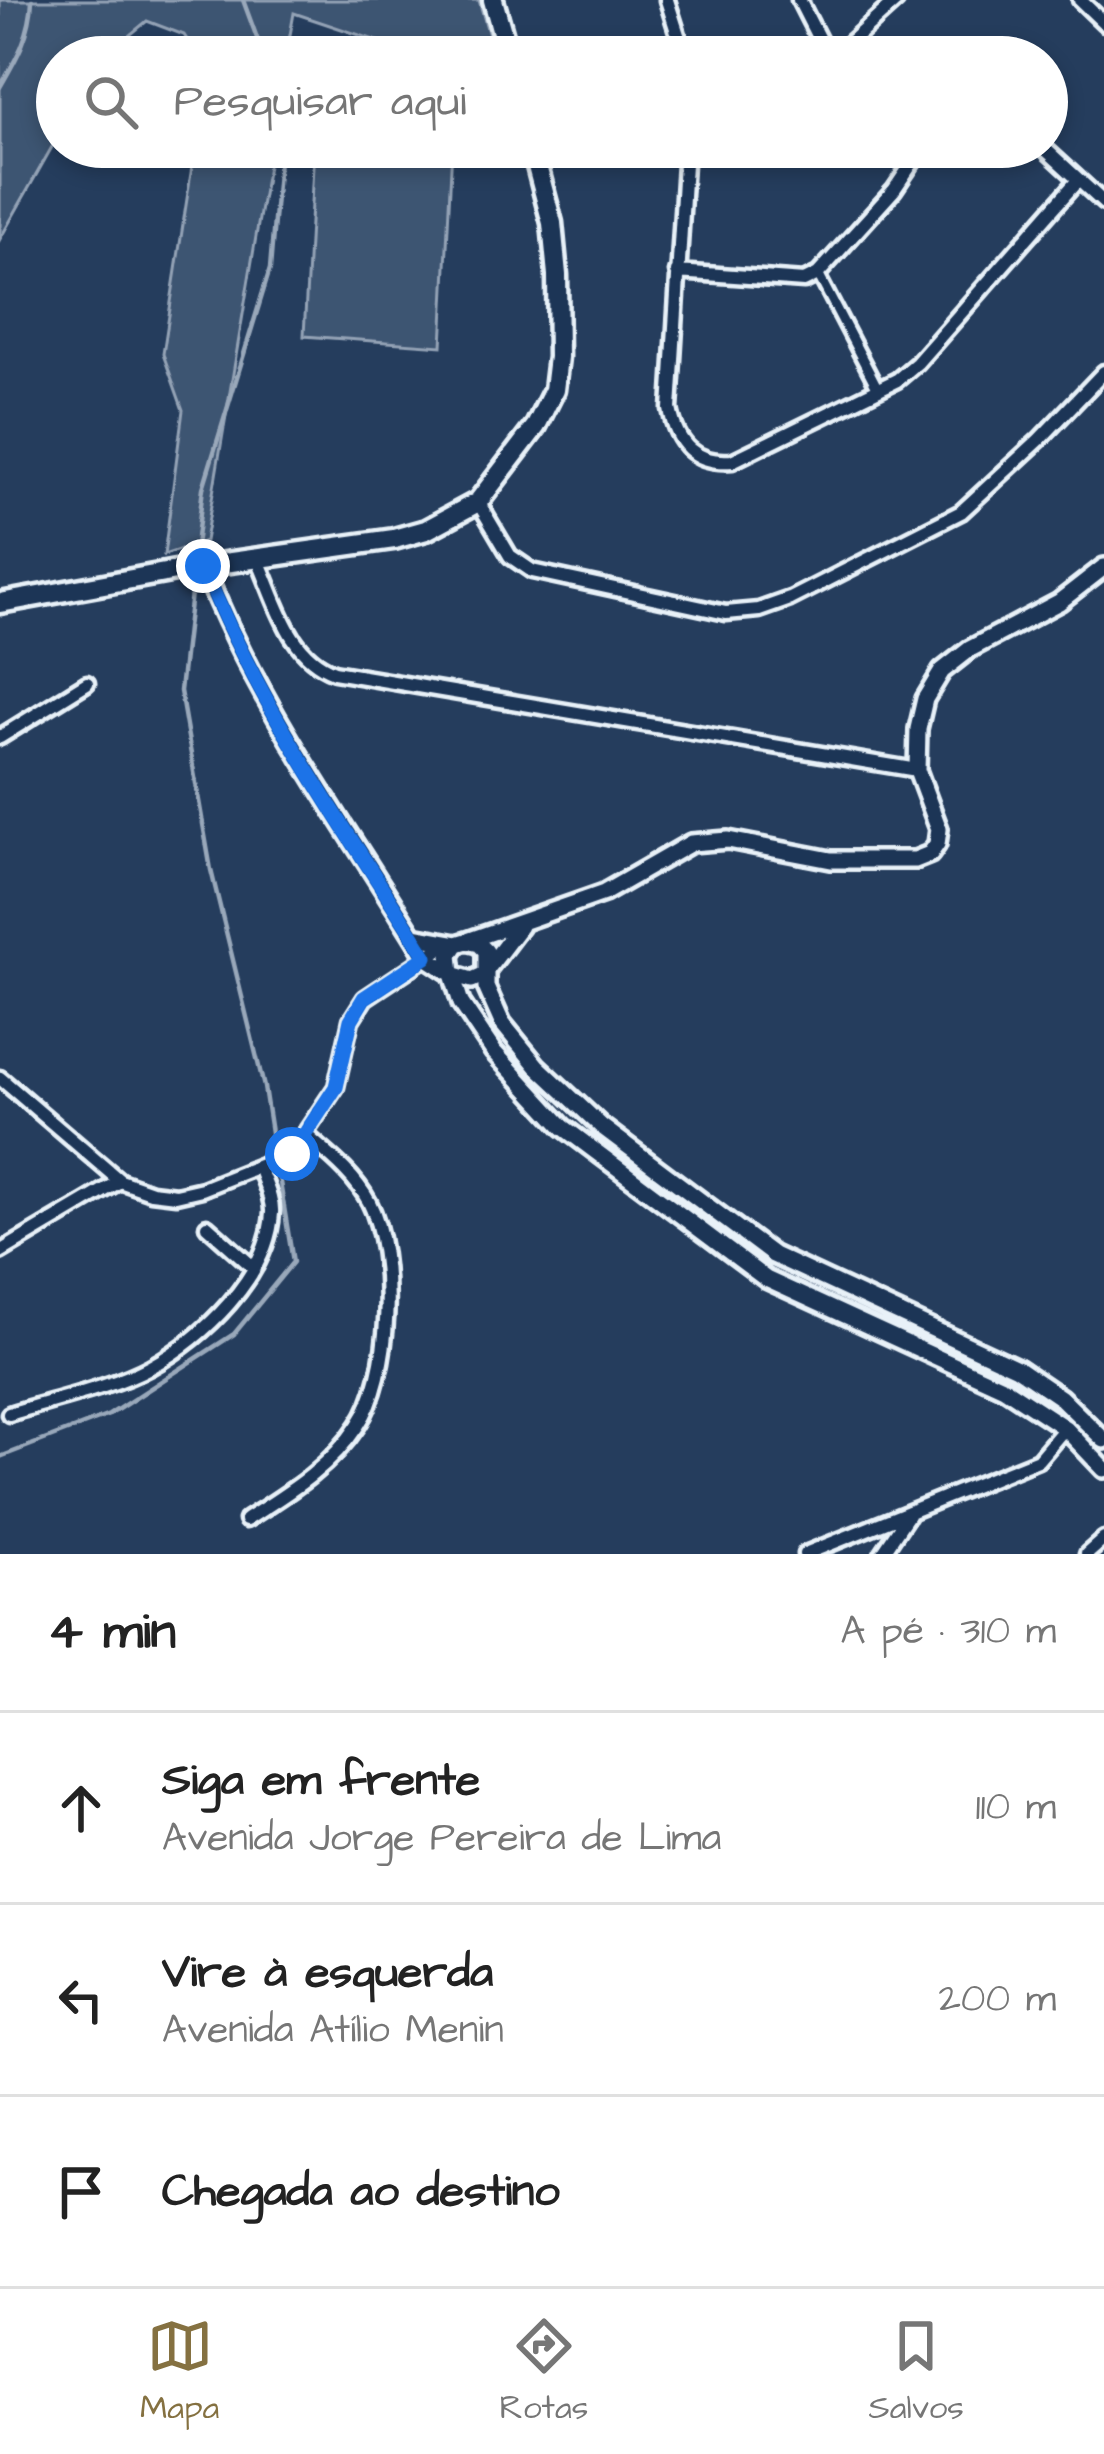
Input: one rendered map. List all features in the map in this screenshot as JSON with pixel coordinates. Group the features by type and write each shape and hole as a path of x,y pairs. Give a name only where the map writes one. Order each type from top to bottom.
{"main road":[{"path":"493,0 503,36"},
{"path":"0,602 394,539 426,530 478,502 536,426 554,390 557,275 552,224 537,168"}],"street":[{"path":"668,0 679,36"},
{"path":"799,0 819,36"},
{"path":"855,36 897,0"},
{"path":"1080,0 1104,23"},
{"path":"684,168 670,409 683,445 715,463 732,461 878,389 917,363 1078,180"},
{"path":"677,272 804,281 818,274 909,168"},
{"path":"1065,168 1104,203"},
{"path":"818,274 878,389"},
{"path":"478,502 510,556 532,571 726,613 759,610 790,599 961,512 1104,372"},
{"path":"258,560 298,650 314,665 334,672 917,770"},
{"path":"0,1078 120,1181 151,1192 176,1195 287,1158 336,1087 351,1020 364,998 426,957 604,893 691,844 728,840 831,860 915,860 930,854 939,829 917,770 918,729 925,699 942,670 970,649 1059,602 1104,566"},
{"path":"195,568 266,705 426,957 472,980 485,972 526,919"},
{"path":"0,737 87,683"},
{"path":"413,937 479,944 486,951 490,999 514,1041 575,1104 773,1255 1017,1368 1061,1398 1104,1440"},
{"path":"457,943 450,955 452,974 470,1017 562,1127 766,1279 1004,1388 1065,1428 1104,1469"},
{"path":"246,1520 302,1485 330,1460 360,1423 376,1386 385,1322 380,1228 367,1198 347,1171 306,1135"},
{"path":"10,1414 147,1369 186,1343 224,1308 254,1268 269,1234 273,1207 260,1169"},
{"path":"0,1252 120,1181"},
{"path":"207,1226 254,1268"},
{"path":"805,1554 1038,1460 1065,1428"},
{"path":"882,1554 909,1514"},
{"path":"1087,1554 1104,1539"}],"shaded area":[{"path":"0,0 479,0 489,36 362,36 294,13 290,36 185,36 147,21 129,36 36,36 36,168 40,168 0,239"},
{"path":"192,168 267,168 205,541 164,555 183,410 163,354"},
{"path":"313,168 451,168 442,346 304,336"}],"waterway":[{"path":"0,87 26,35 32,0"},
{"path":"243,0 256,36"},
{"path":"194,563 203,488 270,269 278,168"},
{"path":"193,575 180,691 211,870 264,1087 274,1152"},
{"path":"0,1457 109,1415 234,1334 293,1262 278,1170"}],"route":[{"path":"203,566 266,705 426,957 364,998 351,1020 336,1087 292,1154"}]}
